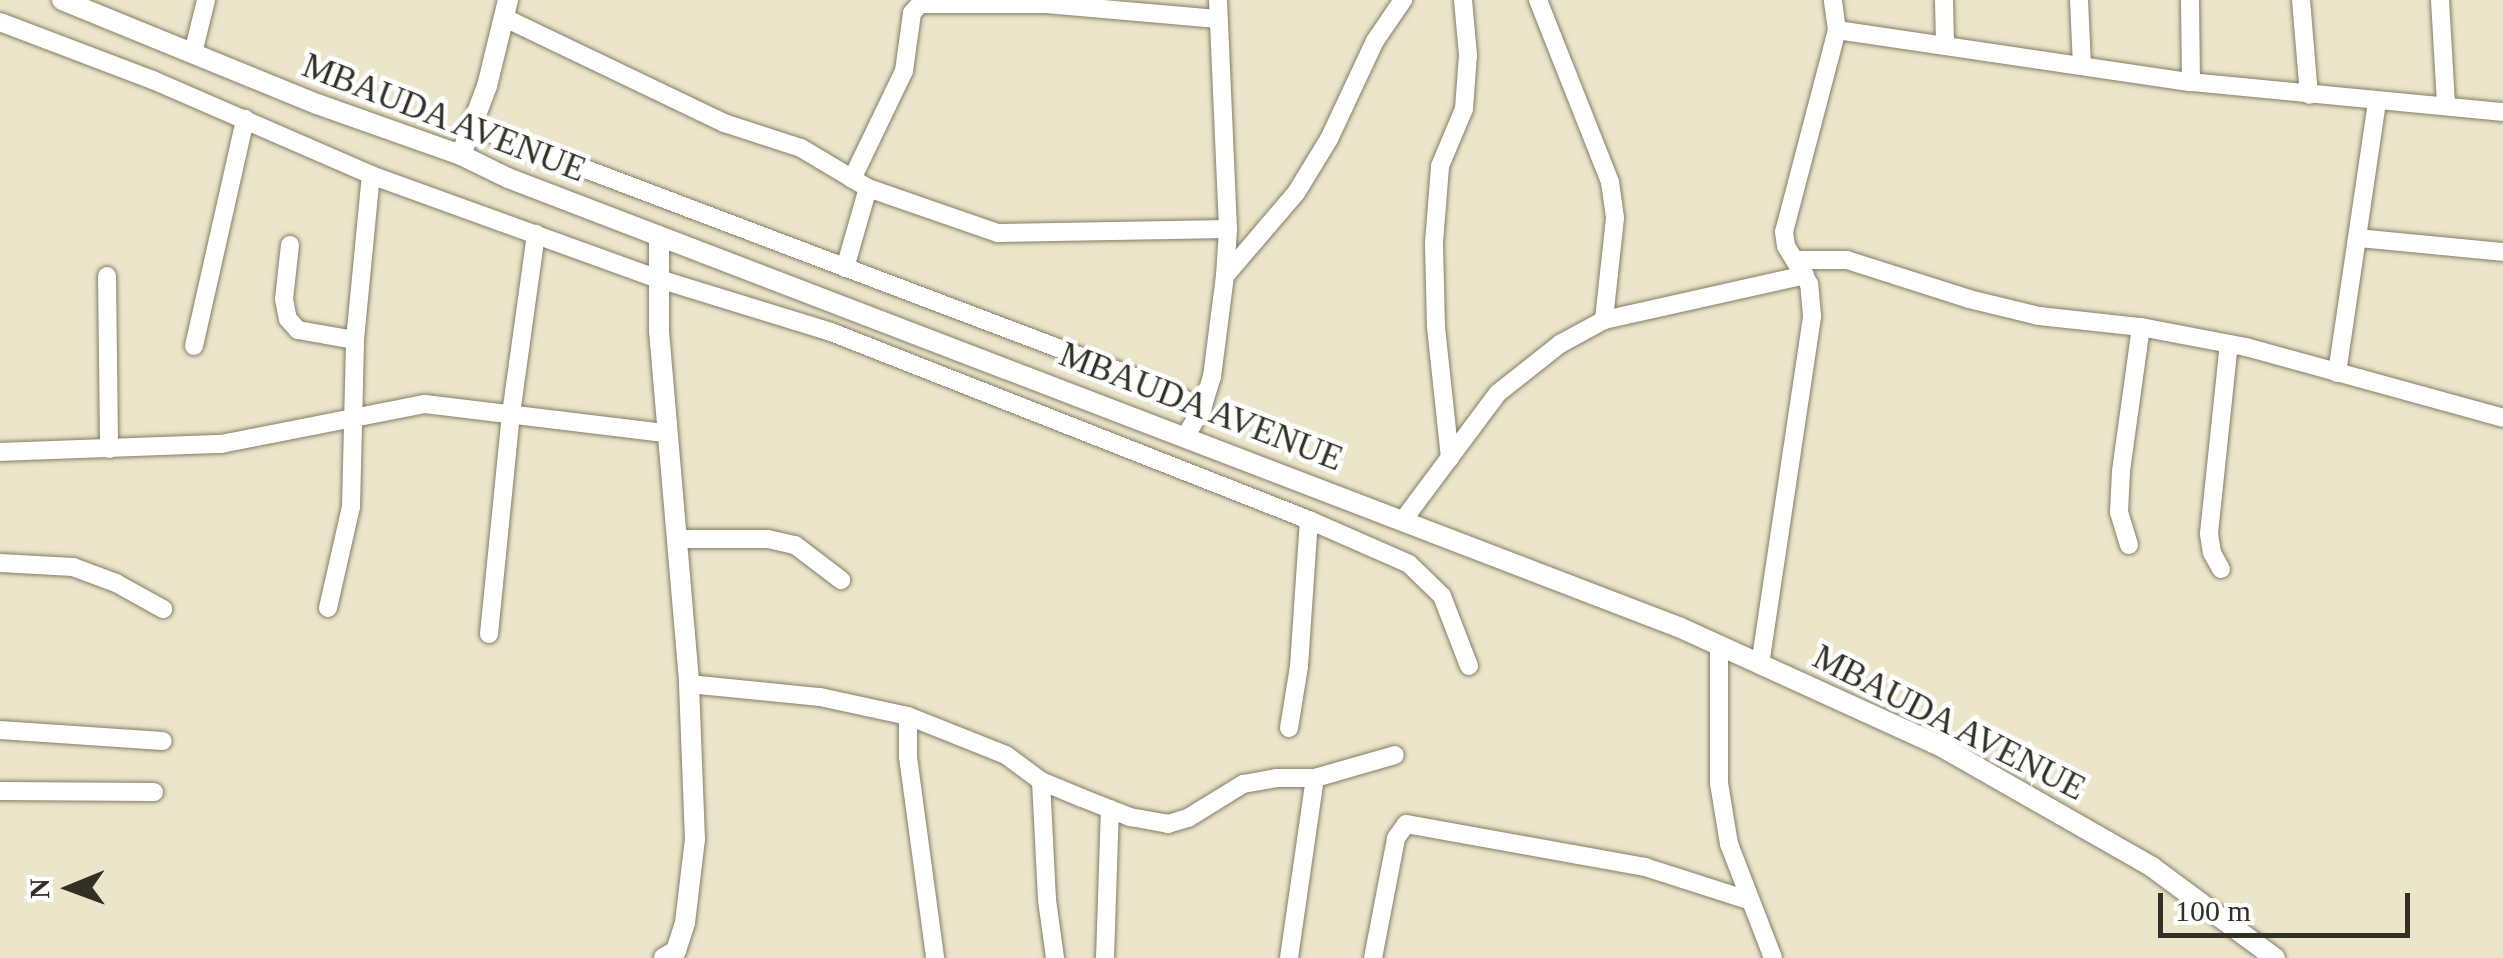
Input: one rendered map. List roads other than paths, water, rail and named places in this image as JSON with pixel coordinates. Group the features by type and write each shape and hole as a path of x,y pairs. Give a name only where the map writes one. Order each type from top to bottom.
{"street":[{"name":"MBAUDA AVENUE","path":"62,0 316,104 461,154 508,178 1404,519 1719,646 1942,747 2152,866 2274,958"},
{"path":"193,53 206,0"},
{"path":"1186,435 1202,409 1212,377 1225,276 1228,229 1218,0"},
{"path":"1225,276 1296,193 1329,138 1374,41 1403,0"},
{"path":"1450,458 1436,327 1434,243 1440,166 1464,109 1468,55 1463,0"},
{"path":"1538,0 1610,182 1615,218 1604,320"},
{"path":"1760,665 1812,316 1802,268 1786,246 1784,232 1805,167 1837,30 1833,0"},
{"path":"1944,0 1945,44"},
{"path":"2079,0 2082,66"},
{"path":"2190,0 2191,82"},
{"path":"2301,0 2308,95"},
{"path":"2440,0 2446,105"},
{"path":"845,268 860,183 904,71 913,4 1046,4 1217,20"},
{"path":"461,154 504,5 724,123 800,148 860,183 998,233 1228,229"},
{"path":"0,22 245,119 371,174 659,279 831,332 1309,520 1408,564 1442,596 1469,666"},
{"path":"1837,30 2191,82 2503,112"},
{"path":"2338,373 2378,102"},
{"path":"194,346 245,119"},
{"path":"472,126 1161,388 1202,409"},
{"path":"328,608 352,507 355,340 371,174"},
{"path":"489,634 511,414 536,234"},
{"path":"659,236 666,433 688,684 694,839 691,891 672,956"},
{"path":"2358,238 2503,252"},
{"path":"290,245 284,300 288,319 298,330 355,340"},
{"path":"1404,519 1498,393 1560,344 1604,320 1846,260 1969,299 2039,316 2142,327 2229,344 2503,418"},
{"path":"106,276 108,449"},
{"path":"2129,545 2119,512 2121,471 2142,327"},
{"path":"2220,569 2212,554 2209,533 2229,344"},
{"path":"0,452 236,442 354,416 448,404 666,433"},
{"path":"1289,728 1299,666 1309,520"},
{"path":"676,539 768,540 795,545 842,580"},
{"path":"0,563 73,567 116,583 162,609"},
{"path":"1719,646 1719,783 1729,844 1774,958"},
{"path":"688,684 820,697 908,716 1006,755 1041,781 1110,809 1168,824 1188,818 1244,784 1276,778 1315,778 1396,754"},
{"path":"908,716 908,758 935,958"},
{"path":"0,730 162,741"},
{"path":"1289,958 1315,778"},
{"path":"1041,781 1047,900 1056,958"},
{"path":"0,791 154,792"},
{"path":"1105,958 1110,809"},
{"path":"1373,958 1396,838 1406,824 1645,867 1748,900"}]}
